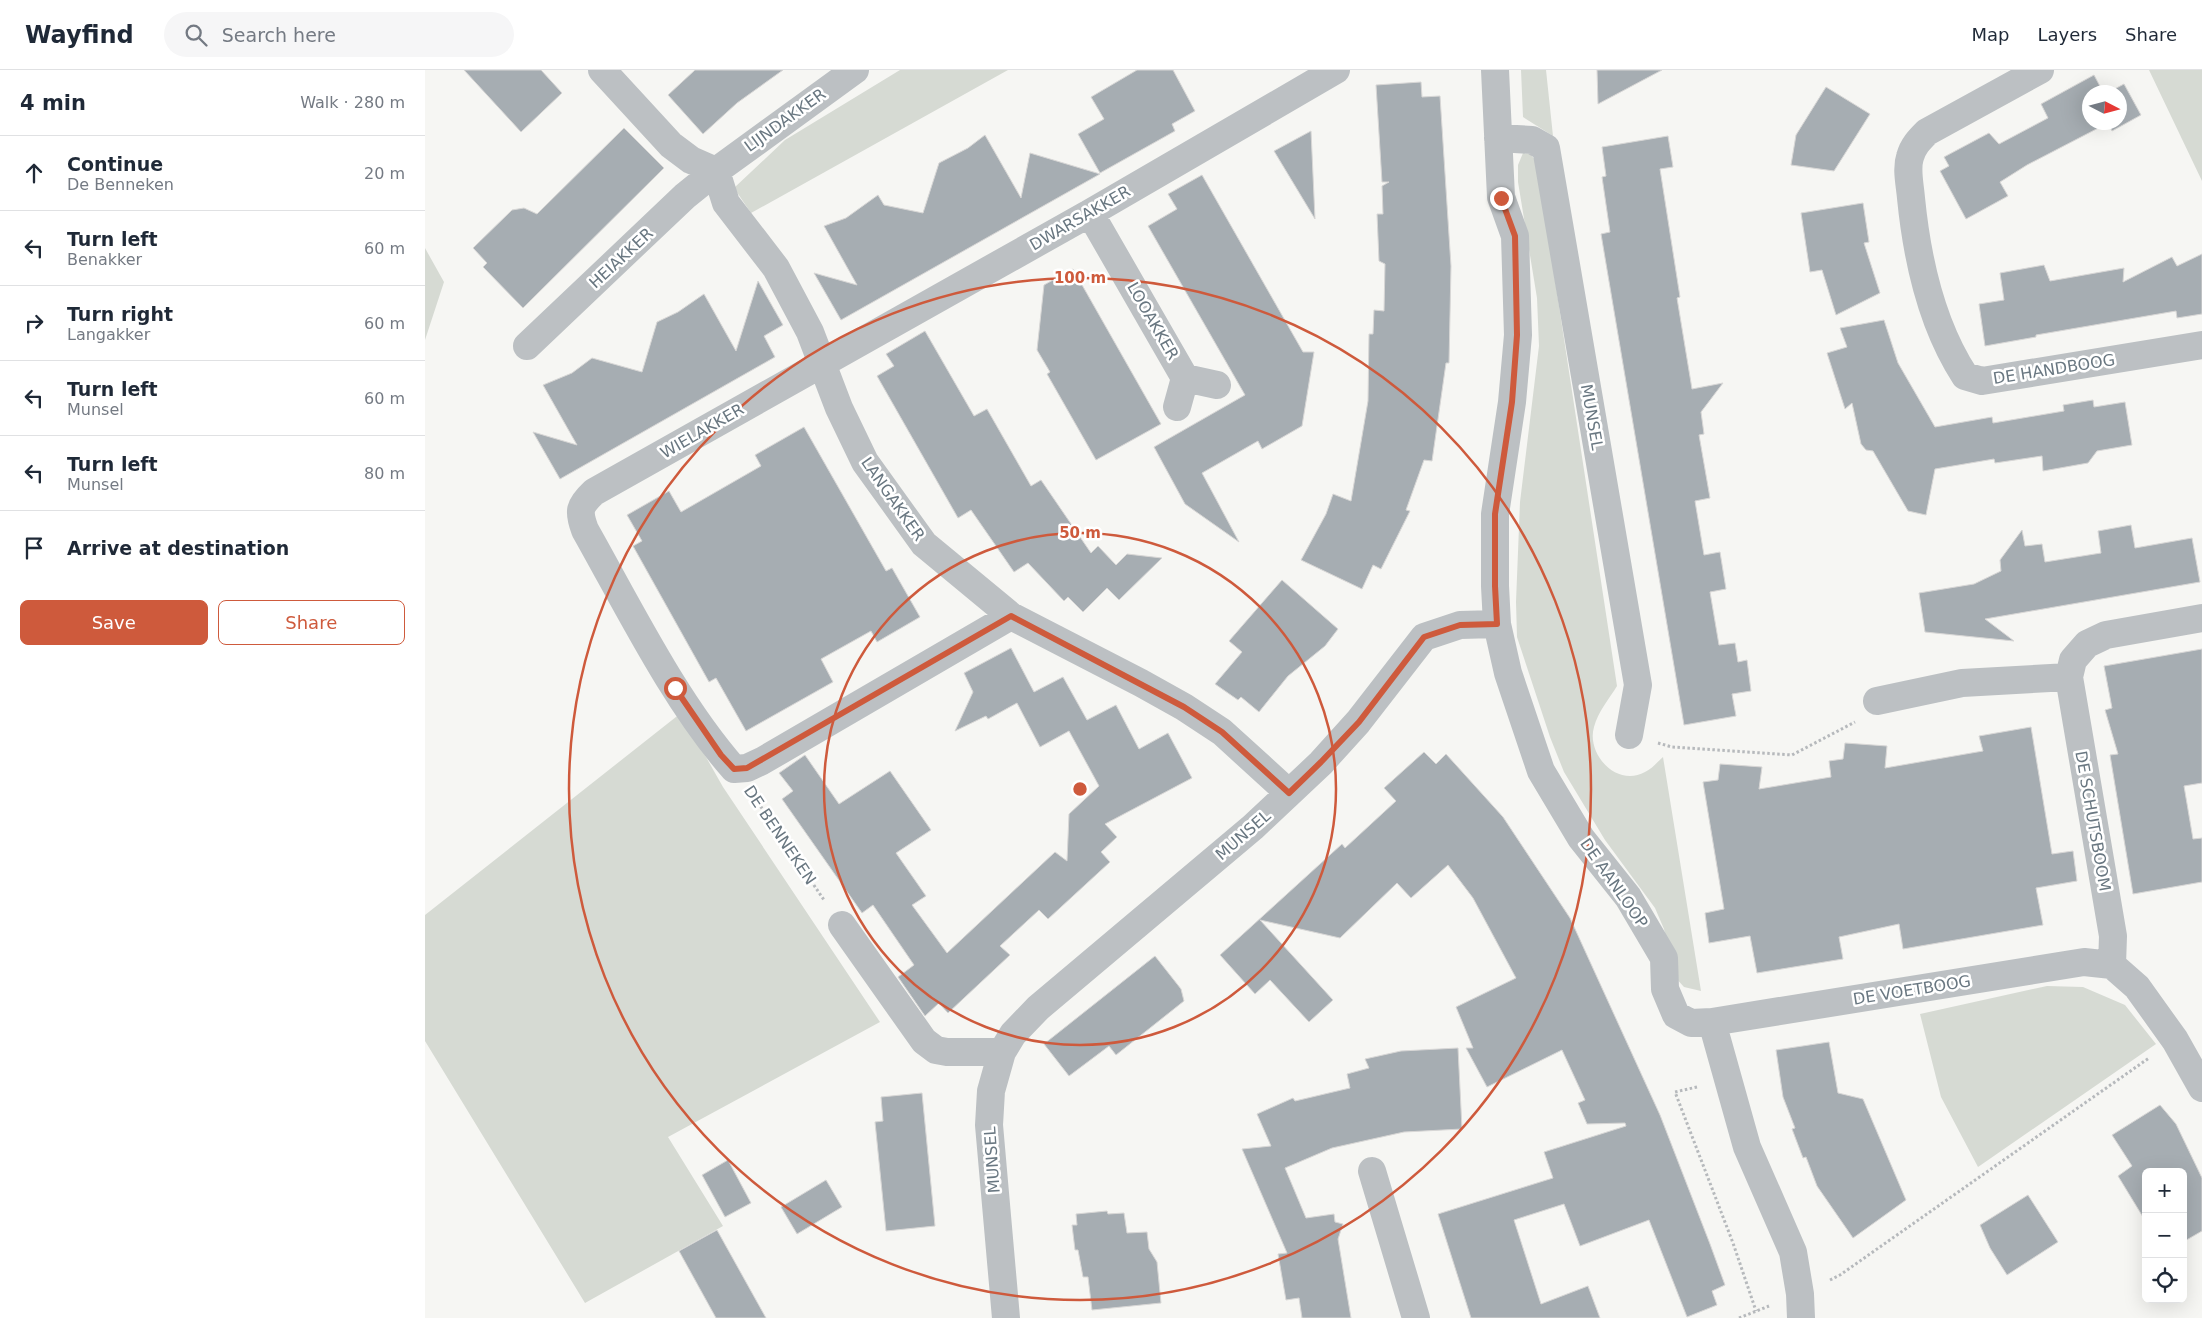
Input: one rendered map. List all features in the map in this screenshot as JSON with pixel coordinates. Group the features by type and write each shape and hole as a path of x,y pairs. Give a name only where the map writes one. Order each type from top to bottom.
{"street":[{"path":"602,70 671,145 691,160 715,171"},
{"name":"LIJNDAKKER","path":"715,171 855,70"},
{"name":"DWARSAKKER","path":"821,363 1090,213 1336,70"},
{"path":"1495,70 1501,198 1515,236 1517,335 1512,402 1495,514 1497,624"},
{"name":"DE HANDBOOG","path":"2040,70 1927,132 1915,144 1909,158 1914,234 1938,322 1953,358 1965,376 1982,381 2202,345"},
{"name":"MUNSEL","path":"1498,138 1532,140 1546,148 1638,685 1629,735"},
{"name":"HEIAKKER","path":"527,346 685,196 715,171"},
{"name":"LANGAKKER","path":"715,171 726,203 776,268 810,332 821,363 865,462 906,522 924,544 1011,616 1184,707 1222,732 1289,793"},
{"name":"LOOAKKER","path":"1090,213 1185,378 1177,408"},
{"name":"WIELAKKER","path":"584,501 594,492 821,363"},
{"name":"LOOAKKER","path":"1185,378 1217,385"},
{"name":"DE BENNEKEN","path":"584,501 579,514 585,530 675,688 717,749 734,769"},
{"path":"734,769 747,768 762,761 1011,616"},
{"path":"1877,701 1962,683 2069,677 2073,660 2087,644 2106,635 2202,618"},
{"name":"MUNSEL","path":"1006,1318 989,1124 991,1091 1002,1052 1013,1034 1038,1008 1253,827 1289,793 1359,722 1424,637 1460,625 1497,624"},
{"name":"DE AANLOOP","path":"1497,624 1508,673 1541,771 1581,838 1628,897 1664,958 1665,989 1676,1015 1691,1023 1713,1022"},
{"name":"DE SCHUTSBOOM","path":"2069,677 2113,936 2112,965"},
{"path":"842,925 924,1042 936,1050 947,1052 1002,1052"},
{"name":"DE VOETBOOG","path":"1713,1022 2085,962 2112,965"},
{"path":"2112,965 2137,986 2175,1040 2202,1088"},
{"path":"1713,1022 1727,1080 1747,1147 1793,1252 1801,1306"},
{"path":"1372,1171 1416,1318"}],"path":[{"path":"1629,735 1672,747 1792,755 1862,718 1877,701"},
{"name":"DE BENNEKEN","path":"734,769 842,925"},
{"path":"1801,1306 1840,1275 2175,1040"},
{"path":"1727,1080 1675,1092 1757,1311"}],"shaded area":[{"path":"900,70 1008,70 751,213 734,188 785,140"},
{"path":"1521,70 1546,70 1553,136 1523,117"},
{"path":"2149,70 2202,70 2202,181"},
{"path":"1523,153 1530,154 1537,162 1617,686 1596,721 1593,737 1595,748 1606,766 1624,776 1634,776 1645,772 1663,757 1701,991 1684,987 1674,976 1664,929 1655,908 1605,840 1564,772 1550,737 1517,637 1516,602 1520,502 1539,346 1537,298 1518,182 1518,165"},
{"path":"425,248 444,282 425,340"},
{"path":"681,713 723,787 880,1022 668,1137 723,1226 585,1303 425,1041 425,915"},
{"path":"2047,986 2083,987 2125,1005 2156,1044 1978,1167 1941,1097 1920,1014"}],"building":[{"path":"464,70 541,70 562,93 521,132"},
{"path":"695,70 783,70 737,103 703,134 668,95"},
{"path":"1137,70 1173,70 1195,111 1172,124 1175,131 1100,173 1078,134 1104,119 1091,97"},
{"path":"1597,70 1662,70 1598,104"},
{"path":"2094,75 2099,85 2082,85 2082,130 2094,130 2027,165 2000,182 2008,196 1966,219 1940,171 1949,166 1944,157 1989,133 1999,144 2048,118 2041,104"},
{"path":"1421,82 1422,97 1440,96 1451,266 1449,363 1446,363 1432,461 1424,460 1406,510 1410,511 1381,569 1373,565 1362,589 1301,560 1326,514 1333,494 1351,501 1368,401 1369,334 1373,334 1374,310 1384,311 1385,264 1379,261 1377,214 1383,214 1382,186 1389,182 1382,182 1376,85"},
{"path":"1826,87 1870,114 1834,171 1791,165 1796,135"},
{"path":"2127,89 2141,115 2127,123"},
{"path":"624,128 664,168 523,308 483,267 487,263 473,248 512,210 524,208 537,214"},
{"path":"1311,131 1315,219 1274,151"},
{"path":"985,135 1021,198 1030,153 1100,174 841,320 814,273 857,285 824,226 846,218 878,195 884,205 923,213 939,163 968,148"},
{"path":"1668,136 1673,167 1660,169 1680,297 1677,298 1692,389 1723,383 1701,412 1704,434 1699,435 1710,498 1695,501 1704,555 1720,552 1726,589 1710,592 1719,645 1735,643 1738,662 1747,660 1751,691 1732,694 1736,716 1684,725 1601,234 1610,232 1602,177 1606,176 1602,147"},
{"path":"1202,175 1303,352 1314,352 1302,426 1262,449 1258,441 1202,473 1239,542 1185,504 1154,447 1245,395 1148,226 1177,209 1168,194"},
{"path":"1863,203 1869,242 1864,243 1880,293 1836,315 1822,270 1810,272 1801,213"},
{"path":"2202,254 2202,314 2177,318 2176,311 2036,335 2036,337 1985,346 1979,304 2004,300 2000,273 2044,265 2050,281 2124,268 2123,282 2172,257 2177,266"},
{"path":"1073,269 1161,424 1096,460 1047,374 1050,372 1037,350 1044,285"},
{"path":"758,281 783,325 764,336 775,357 560,479 533,432 577,445 543,385 572,373 592,358 642,372 657,322 678,312 704,294 736,351"},
{"path":"1884,320 1898,363 1935,427 1992,417 1993,423 2064,411 2063,405 2093,400 2094,407 2125,402 2132,445 2097,451 2088,463 2043,471 2042,456 1995,463 1994,459 1935,469 1926,515 1908,511 1873,451 1866,450 1861,444 1852,403 1845,409 1827,353 1847,347 1840,328"},
{"path":"925,331 974,416 987,409 1031,486 1041,480 1091,553 1098,546 1116,565 1127,554 1162,558 1119,600 1107,588 1083,612 1068,597 1064,601 1028,563 1014,572 971,510 958,518 877,376 894,366 886,354"},
{"path":"804,427 886,571 892,568 920,617 877,642 871,631 821,659 833,682 746,731 716,678 709,682 633,546 642,541 627,515 669,491 681,512 761,466 755,455"},
{"path":"2131,525 2135,548 2192,538 2200,582 1985,619 2014,641 1925,632 1919,593 1974,584 2001,571 2000,560 2022,530 2025,546 2042,544 2045,562 2101,553 2098,531"},
{"path":"1282,580 1338,629 1325,646 1288,676 1259,712 1241,697 1238,700 1215,684 1242,652 1229,641"},
{"path":"1011,648 1034,692 1063,677 1087,720 1116,705 1139,749 1168,733 1192,778 1105,824 1117,837 1101,852 1110,862 1048,919 1039,910 1000,946 1010,955 948,1013 939,1003 925,1016 898,977 914,965 873,905 862,913 782,799 793,791 779,773 805,755 839,804 890,771 931,830 896,853 926,896 912,905 947,953 1055,852 1067,861 1069,814 1099,786 1069,731 1040,747 1017,703 988,719 986,716 955,731 973,692 964,673"},
{"path":"2202,649 2202,783 2184,786 2193,839 2202,838 2202,882 2133,894 2110,755 2118,754 2105,710 2112,708 2104,666"},
{"path":"2031,727 2052,854 2073,851 2077,881 2036,888 2043,925 1903,949 1899,924 1839,937 1843,959 1757,973 1750,936 1709,943 1705,913 1724,909 1703,782 1718,780 1720,764 1762,767 1759,789 1831,777 1829,761 1843,759 1845,743 1887,746 1885,768 1983,751 1979,736"},
{"path":"1424,752 1436,764 1446,754 1503,817 1570,918 1660,1115 1710,1244 1725,1285 1712,1291 1717,1305 1687,1317 1649,1220 1580,1246 1564,1204 1514,1220 1541,1304 1588,1286 1600,1318 1471,1318 1438,1214 1553,1178 1544,1152 1626,1126 1625,1123 1587,1124 1578,1103 1585,1100 1562,1050 1487,1087 1466,1048 1473,1048 1456,1007 1516,978 1473,898 1448,865 1411,898 1397,883 1340,938 1260,920 1333,1000 1309,1022 1270,980 1255,994 1220,955 1342,844 1345,848 1396,801 1384,788"},
{"path":"1155,956 1181,989 1184,1001 1116,1055 1109,1046 1069,1076 1044,1044"},
{"path":"1829,1042 1838,1093 1863,1099 1906,1200 1853,1238 1817,1186 1806,1157 1803,1158 1792,1129 1795,1128 1783,1097 1776,1050"},
{"path":"1458,1048 1462,1129 1404,1132 1332,1148 1285,1168 1306,1218 1334,1214 1335,1222 1343,1224 1338,1239 1351,1318 1302,1318 1299,1298 1286,1300 1278,1254 1287,1253 1242,1149 1271,1146 1257,1114 1293,1098 1295,1101 1350,1088 1347,1074 1369,1068 1365,1059 1401,1051"},
{"path":"922,1093 935,1226 886,1231 875,1122 883,1121 881,1097"},
{"path":"2160,1105 2176,1124 2202,1178 2202,1231 2187,1240 2187,1168 2142,1168 2142,1215 2118,1176 2132,1166 2112,1135"},
{"path":"728,1160 751,1203 725,1217 702,1175"},
{"path":"826,1180 842,1207 797,1234 781,1207"},
{"path":"2028,1195 2058,1242 2007,1275 1990,1248 1980,1225"},
{"path":"1107,1211 1108,1214 1124,1213 1127,1233 1147,1232 1149,1249 1157,1262 1161,1303 1092,1310 1088,1277 1083,1277 1078,1250 1075,1250 1072,1225 1077,1225 1076,1214"},
{"path":"717,1230 766,1318 716,1318 679,1251"}],"route":[{"path":"675,688 721,755 734,769 747,768 1011,616 1184,707 1222,732 1289,793 1359,722 1424,637 1460,625 1497,624 1495,514 1512,402 1517,335 1515,236 1501,198"}]}
